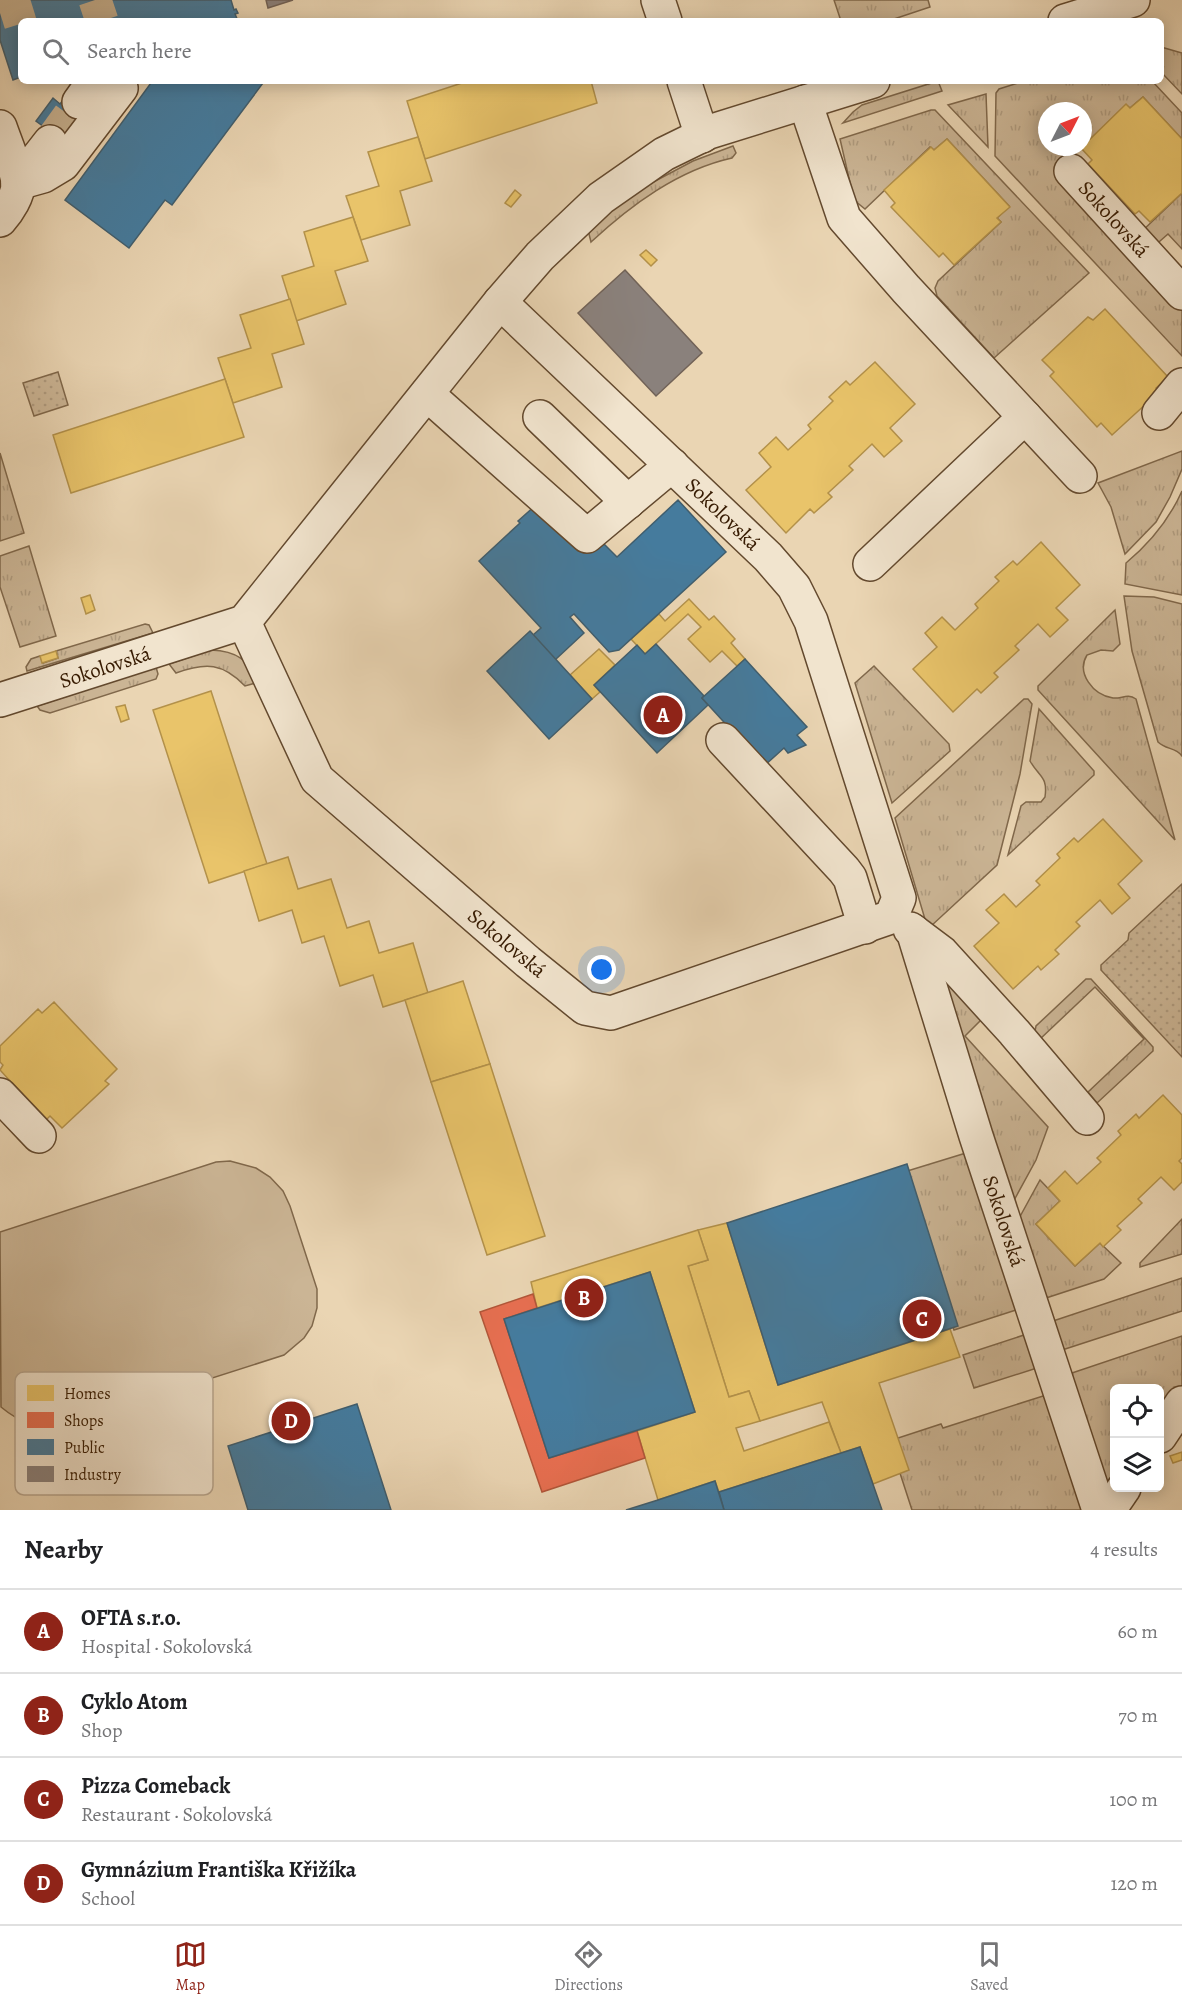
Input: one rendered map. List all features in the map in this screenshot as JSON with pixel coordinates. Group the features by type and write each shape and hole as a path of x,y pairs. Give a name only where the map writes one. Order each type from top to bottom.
{"street":[{"path":"658,0 664,18"},
{"path":"1075,18 1132,0"},
{"path":"18,183 43,176 63,164 121,88 120,84"},
{"path":"685,84 702,136"},
{"path":"244,622 500,302 540,256 601,198 664,154 702,136 863,84"},
{"path":"805,102 844,218 906,289 1080,476"},
{"path":"0,127 18,183"},
{"path":"0,220 8,212 15,198 18,183 50,142"},
{"name":"Sokolovská","path":"1071,171 1182,293"},
{"name":"Sokolovská","path":"500,302 768,557 794,587 812,621 899,898 890,925 976,1136 1099,1510"},
{"path":"1159,413 1182,385"},
{"path":"427,394 587,536 672,465"},
{"path":"540,417 628,502"},
{"path":"870,564 1025,417"},
{"name":"Sokolovská","path":"0,700 244,622 317,779 528,962 585,1008 611,1013 890,925"},
{"path":"723,740 844,870 890,925 942,953 1014,1032 1087,1118"},
{"path":"0,1095 39,1136"},
{"path":"1164,1430 1182,1403"},
{"path":"1109,1510 1122,1492"}],"green space":[{"path":"834,0 928,0 930,7 897,18 840,18"},
{"path":"1164,48 1182,53 1182,94 1164,75"},
{"path":"928,84 939,84 942,91 843,123 862,105"},
{"path":"1015,84 1155,84 1182,113 1182,139 1143,97 1130,108 1126,105 1092,137 1092,102 1038,102 1038,156 1072,156 1055,172 1182,309 1182,356 995,156 996,93 999,89"},
{"path":"986,94 988,147 948,105"},
{"path":"935,110 1089,273 994,358 937,296 935,288 938,281 1001,222 997,218 1009,206 947,139 934,150 930,147 865,209 854,200 840,139"},
{"path":"733,146 736,153 732,158 674,180 639,202 591,242 589,234 591,224 642,188 693,161"},
{"path":"1182,193 1182,249 1168,234 1151,249 1140,233"},
{"path":"58,372 68,405 34,416 23,383"},
{"path":"1182,451 1182,469 1170,497 1156,522 1125,554 1111,507 1098,483"},
{"path":"0,453 24,533 0,541"},
{"path":"1182,491 1182,595 1125,584 1126,563 1158,530"},
{"path":"29,546 56,636 20,647 0,587 0,556"},
{"path":"1124,596 1154,597 1182,604 1182,756 1158,742 1132,651"},
{"path":"1115,610 1120,644 1113,651 1101,650 1087,655 1084,662 1085,676 1099,693 1113,698 1130,696 1136,699 1175,840 1038,690 1038,686"},
{"path":"145,624 149,625 153,633 27,671 26,667 31,659 40,656 43,663 58,658 56,651"},
{"path":"211,650 228,652 241,658 251,668 259,682 245,686 237,678 221,669 205,666 176,673 169,664"},
{"path":"874,666 949,744 950,751 892,803 855,683"},
{"path":"156,667 158,674 156,679 50,713 40,710 37,706"},
{"path":"1024,699 1028,699 1032,704 1020,774 997,865 930,927 927,926 895,818"},
{"path":"1039,709 1094,771 1094,775 1008,855 1021,806 1026,802 1041,802 1045,797 1044,781 1030,761"},
{"path":"1182,884 1182,1057 1101,970 1101,965 1128,940 1129,933"},
{"path":"936,972 982,1019 965,1036 1048,1127 1036,1160 1012,1204"},
{"path":"1086,979 1091,979 1153,1047 1153,1051 1097,1103 1088,1092 1144,1039 1095,987 1039,1040 1035,1031 1036,1026"},
{"path":"966,1153 1016,1310 954,1330 904,1172"},
{"path":"230,1161 256,1168 270,1177 283,1191 317,1289 317,1308 312,1326 304,1338 284,1355 213,1378 213,1372 15,1372 15,1417 1,1407 0,1232 216,1162"},
{"path":"1040,1180 1060,1201 1036,1224 1075,1266 1100,1243 1121,1263 1104,1279 1043,1299 1017,1222"},
{"path":"1182,1219 1182,1254 1140,1267 1140,1263"},
{"path":"1182,1278 1182,1311 1059,1351 1050,1322"},
{"path":"1027,1334 1037,1368 974,1388 963,1355"},
{"path":"1182,1336 1182,1397 1164,1423 1164,1384 1110,1384 1110,1492 1066,1375"},
{"path":"1043,1396 1050,1399 1084,1510 912,1510 899,1470 895,1439 941,1424 943,1428"}],"building: Homes":[{"path":"459,84 592,84 597,103 425,159 407,101"},
{"path":"1143,97 1182,139 1182,193 1150,222 1139,211 1135,214 1088,164 1092,160 1088,156 1092,156 1092,137 1126,104 1130,108"},
{"path":"418,137 432,181 400,191 410,225 361,240 346,196 379,186 368,152"},
{"path":"947,139 1010,207 997,218 1001,222 954,265 943,253 939,257 891,207 895,203 884,190 931,147 934,150"},
{"path":"515,190 521,195 511,207 505,203"},
{"path":"353,217 368,261 335,271 346,304 296,321 282,276 314,266 304,232"},
{"path":"646,250 657,260 651,266 640,255"},
{"path":"290,299 304,344 272,354 282,387 233,403 218,358 251,348 240,315"},
{"path":"1105,309 1168,377 1156,388 1159,392 1112,435 1101,423 1097,427 1050,376 1054,372 1042,360 1088,317 1093,320"},
{"path":"875,362 915,404 890,428 902,441 884,457 872,444 849,466 853,470 828,493 832,497 814,513 810,509 786,533 746,490 771,467 759,453 776,437 788,450 811,429 808,425 833,401 829,397 846,381 850,385"},
{"path":"225,379 244,437 71,493 53,435"},
{"path":"1041,542 1080,585 1056,608 1068,620 1050,637 1038,624 1015,646 1019,650 994,673 998,677 981,693 977,689 953,712 913,669 937,647 925,633 942,617 955,630 978,608 975,604 999,581 995,577 1013,561 1017,565"},
{"path":"90,595 95,610 86,614 81,598"},
{"path":"689,599 709,620 714,616 735,639 731,643 745,659 737,666 722,651 710,662 688,639 701,627 688,614 645,654 631,639 659,614 665,621"},
{"path":"599,649 615,665 594,685 600,692 592,699 570,675"},
{"path":"56,651 58,658 42,663 40,656"},
{"path":"211,691 267,864 209,883 153,710"},
{"path":"125,705 129,719 121,722 116,707"},
{"path":"1103,819 1142,861 1118,884 1130,898 1112,914 1100,900 1076,922 1080,926 1055,950 1059,954 1041,970 1038,966 1013,989 974,946 999,923 986,910 1004,894 1016,907 1040,885 1036,881 1060,858 1057,854 1074,838 1078,842"},
{"path":"288,857 298,889 331,879 347,928 369,921 379,953 413,943 428,993 383,1007 373,975 340,986 324,936 302,943 292,910 259,921 244,871"},
{"path":"463,981 490,1064 431,1082 405,1000"},
{"path":"54,1002 117,1069 105,1081 109,1084 62,1128 50,1116 46,1120 0,1070 3,1065 0,1062 0,1046 38,1009 42,1013"},
{"path":"490,1064 545,1236 487,1255 431,1082"},
{"path":"1163,1095 1182,1115 1182,1158 1179,1161 1182,1164 1182,1182 1174,1190 1161,1177 1138,1199 1142,1203 1117,1226 1121,1230 1103,1247 1100,1243 1075,1266 1036,1224 1060,1201 1048,1188 1065,1171 1077,1184 1101,1162 1097,1158 1121,1135 1118,1131 1136,1114 1139,1118"},
{"path":"727,1223 778,1385 950,1329 960,1357 879,1383 909,1470 873,1484 860,1447 841,1453 822,1402 760,1421 749,1391 729,1397 688,1266 708,1260 698,1230"},
{"path":"698,1230 708,1260 688,1266 729,1397 749,1391 760,1421 736,1428 744,1451 829,1422 841,1453 719,1492 715,1481 658,1500 637,1431 695,1412 650,1272 537,1308 531,1282"},
{"path":"1182,1452 1182,1460 1173,1463 1170,1456"}],"building: Shops":[{"path":"533,1294 537,1308 504,1319 549,1458 637,1431 645,1458 542,1492 480,1312"}],"building: Public":[{"path":"0,0 231,0 234,10 236,9 238,13 235,14 237,18 18,18 18,78 13,80 0,40"},
{"path":"150,84 262,84 172,205 165,200 129,248 65,200"},
{"path":"68,94 89,109 60,149 44,127 36,121 53,98 60,104"},
{"path":"678,500 726,552 619,650 609,652 574,614 570,617 584,633 555,660 533,635 541,628 479,561 536,505 579,550 595,535 617,557"},
{"path":"530,631 592,699 549,739 487,671"},
{"path":"656,644 704,696 702,698 708,705 657,753 594,685 637,645 645,654"},
{"path":"745,659 807,727 797,735 806,745 788,753 784,748 764,766 702,698"},
{"path":"907,1164 958,1326 778,1385 727,1223"},
{"path":"650,1272 695,1412 549,1458 504,1319"},
{"path":"357,1404 391,1510 248,1510 228,1446 284,1428 286,1436 303,1430 301,1422"},
{"path":"860,1447 882,1510 724,1510 719,1492"},
{"path":"715,1481 724,1510 626,1510 658,1500"}],"building: Industry":[{"path":"266,0 293,0 268,8"},
{"path":"625,270 702,353 656,396 578,313"}],"tunnel":[{"path":"0,13 42,0"},
{"path":"95,0 101,18"},
{"path":"50,142 79,102"}],"place":[{"name":"OFTA s.r.o.","path":"663,715"},
{"name":"Cyklo Atom","path":"584,1298"},
{"name":"Pizza Comeback","path":"922,1319"},
{"name":"Gymnázium Františka Křižíka","path":"291,1421"}]}
